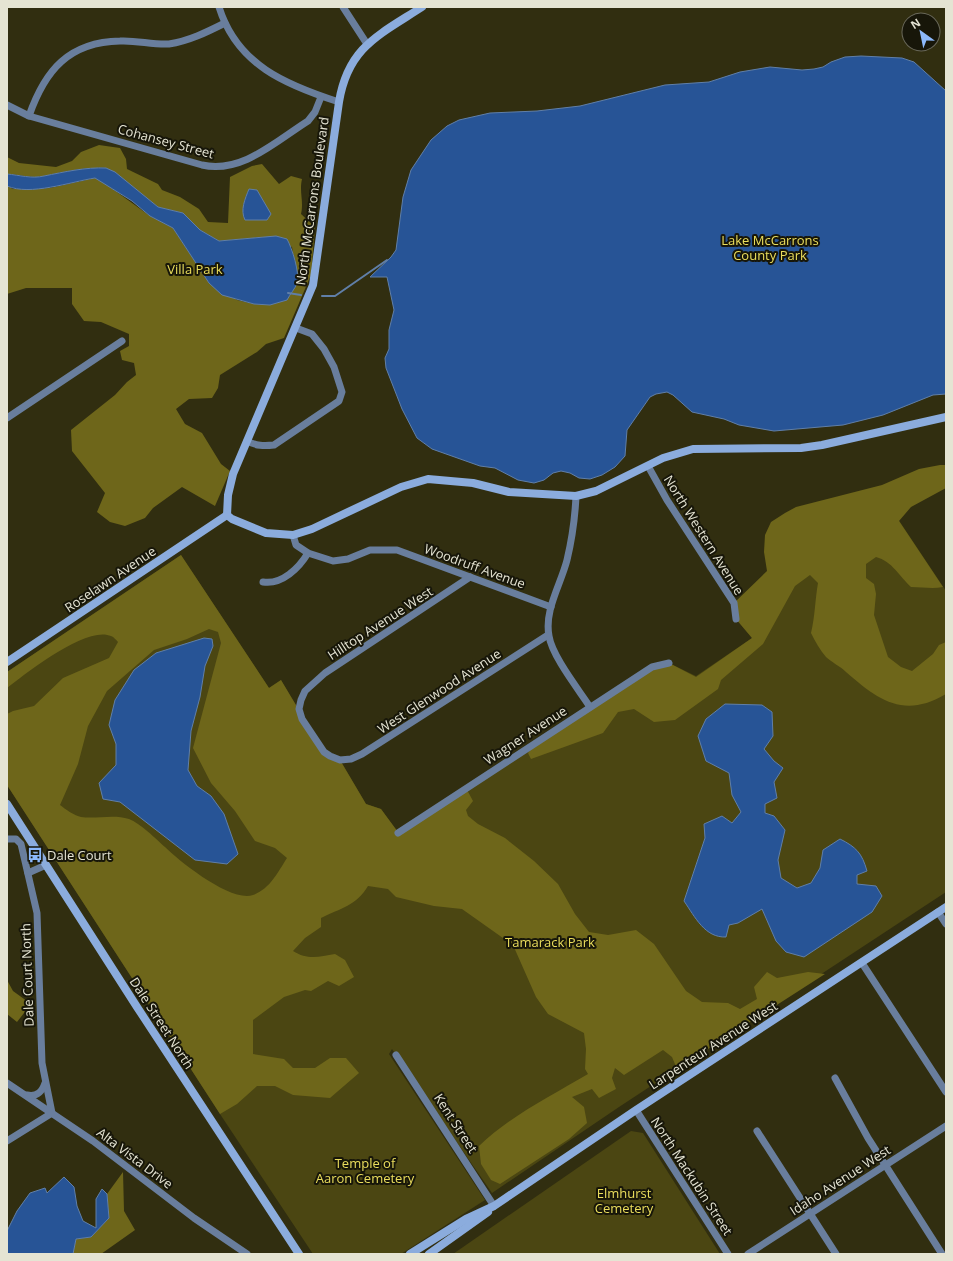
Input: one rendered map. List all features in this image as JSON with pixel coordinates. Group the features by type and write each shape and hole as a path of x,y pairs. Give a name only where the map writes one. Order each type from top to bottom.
{"street":[{"path":"219,7 225,23 246,54 266,71 284,82 321,97 339,102"},
{"path":"343,7 367,44"},
{"name":"North McCarrons Boulevard","path":"227,515 229,486 313,285 339,102 343,84 349,68 367,44 422,7"},
{"path":"29,116 35,97 46,77 62,61 83,48 95,44 121,40 158,44 182,42 205,34 225,23"},
{"name":"Cohansey Street","path":"7,106 29,116 202,165 225,167 248,159 308,121 315,112 321,97"},
{"path":"247,442 254,445 274,445 339,401 342,392 334,367 324,349 312,334 296,328"},
{"path":"7,418 122,341"},
{"path":"227,515 232,519 266,533 293,535 312,529 401,487 428,479 473,483 509,492 576,496 596,491 674,454 693,449 808,447 946,417"},
{"name":"North Western Avenue","path":"648,466 667,500 734,603 736,619"},
{"path":"576,496 574,522 567,560 551,608 548,635 556,655 590,707"},
{"name":"Roselawn Avenue","path":"7,662 227,515"},
{"name":"Woodruff Avenue","path":"293,535 296,545 308,553 326,560 340,561 370,550 388,549 402,552 551,608"},
{"path":"263,582 272,583 295,571 308,553"},
{"name":"Hilltop Avenue West","path":"340,760 324,752 302,719 299,709 305,691 325,673 470,578"},
{"name":"West Glenwood Avenue","path":"340,760 351,759 362,754 548,635"},
{"name":"Wagner Avenue","path":"398,833 652,667 669,663"},
{"name":"Dale Street North","path":"7,804 137,1008 300,1254"},
{"name":"Dale Court North","path":"7,839 16,839 21,844 37,913 42,1063 52,1113"},
{"path":"28,873 46,865"},
{"name":"Larpenteur Avenue West","path":"410,1254 466,1219 494,1206 636,1110 946,907"},
{"path":"938,912 946,924"},
{"path":"862,963 946,1092"},
{"name":"Kent Street","path":"396,1055 494,1206"},
{"path":"835,1078 864,1131 942,1254"},
{"name":"Alta Vista Drive","path":"7,1083 93,1141 194,1218 247,1254"},
{"path":"23,1093 33,1096 40,1093 45,1083"},
{"name":"North Mackubin Street","path":"636,1110 728,1254"},
{"path":"7,1141 52,1113"},
{"name":"Idaho Avenue West","path":"748,1254 946,1126"},
{"path":"757,1131 836,1254"},
{"name":"Larpenteur Avenue West","path":"429,1254 487,1214 494,1206"}],"green space":[{"name":"Villa Park","path":"99,145 120,148 126,159 127,169 158,184 162,190 180,197 199,209 208,222 228,223 230,177 252,166 262,164 279,184 291,176 302,179 301,214 315,227 311,275 284,338 266,344 257,352 220,375 218,388 212,398 189,399 176,409 185,424 202,433 221,464 230,471 215,506 182,487 153,508 145,518 125,526 110,522 97,512 105,493 72,451 71,430 115,395 136,375 134,363 122,360 120,351 129,346 129,334 101,322 84,321 72,304 72,288 26,288 7,294 7,186 13,189 50,188 95,178 103,182 150,216 173,228 209,283 237,300 254,304 270,305 294,260 292,247 263,237 219,241 200,230 183,213 158,207 106,168 67,171 39,177 7,174 7,157 19,163 56,167 72,161 81,152","holes":["249,189 266,220 245,220"]},
{"path":"946,465 946,488 911,507 899,521 943,587 911,587 887,562 876,557 866,564 866,578 874,584 876,594 874,615 888,657 901,667 912,671 933,654 939,645 946,642 946,694 931,701 917,705 892,703 869,691 828,659 811,633 818,583 810,575 795,586 763,644 721,680 718,689 675,720 654,722 634,709 618,712 603,733 531,759 528,753 534,744 652,667 669,663 696,677 752,638 736,619 734,603 767,571 764,552 765,535 771,522 796,507 882,485 919,469"},
{"name":"Tamarack Park","path":"886,501 946,591 946,892 619,1107 492,1193 392,1049 389,1054 485,1200 401,1254 313,1254 220,1114 7,785 7,672 181,555 269,688 281,680 324,752 340,760 366,804 381,809 398,833 669,663 696,676 752,638 736,619"},
{"path":"181,555 269,688 281,680 324,752 340,760 366,804 381,809 398,832 466,788 473,801 466,810 468,816 478,824 505,838 534,861 558,884 575,914 589,932 608,935 636,930 654,944 686,991 702,1002 728,1003 740,1009 757,999 754,987 767,972 777,978 808,972 825,974 677,1069 672,1057 663,1050 624,1075 615,1068 612,1078 616,1089 599,1098 592,1089 572,1097 584,1107 587,1123 569,1139 500,1184 491,1180 481,1164 479,1146 517,1116 588,1074 585,1069 586,1049 584,1033 548,1014 536,997 513,945 462,909 434,906 396,897 388,889 368,886 353,902 321,918 321,927 305,938 293,951 308,957 335,954 345,960 354,977 339,986 328,981 311,991 305,990 284,997 253,1020 253,1054 284,1059 293,1068 315,1068 330,1058 346,1058 359,1073 330,1098 293,1095 275,1086 257,1086 237,1104 220,1114 7,785 7,714 34,706 63,678 109,658 118,642 111,636 100,634 87,637 57,652 7,688 7,672","holes":["209,629 218,632 221,643 193,748 211,783 235,811 255,841 275,848 287,858 269,884 264,889 253,895 244,896 232,893 207,880 172,854 143,828 129,819 117,817 81,817 73,814 60,805 78,764 88,726 107,691 154,650 187,639"]},
{"path":"7,980 13,991 31,1004 17,1022 7,1014"},
{"name":"Elmhurst Cemetery","path":"631,1131 643,1133 720,1254 453,1254"},
{"path":"123,1172 124,1211 135,1230 101,1254 72,1254 76,1239 91,1237 109,1218 107,1194"}],"water":[{"name":"Lake McCarrons County Park","path":"861,56 902,58 914,62 946,91 946,394 933,395 883,415 843,425 774,431 739,425 724,419 692,412 673,395 667,392 656,394 650,397 627,430 625,456 615,467 602,475 590,479 579,478 570,473 561,471 553,473 544,480 534,483 518,480 495,468 480,466 432,449 417,438 402,409 386,368 385,358 389,349 389,330 394,310 387,277 370,277 391,257 396,250 403,197 411,170 431,140 447,126 459,120 490,113 537,111 580,106 665,85 709,82 740,72 770,67 802,70 814,69 823,67 831,62 845,57"},
{"path":"106,168 115,172 158,207 183,213 200,230 219,241 276,236 287,239 295,261 298,279 287,300 270,305 254,304 222,295 209,283 173,228 150,216 132,201 95,178 27,190 7,186 7,174 39,177 67,171"},
{"path":"249,189 257,190 271,214 267,220 245,220 243,208"},
{"path":"204,638 212,639 213,646 205,666 200,697 191,731 188,770 197,786 211,796 224,814 238,854 227,864 195,860 120,802 103,799 99,783 116,765 116,744 109,725 115,700 134,670 156,653"},
{"path":"725,704 762,705 772,712 773,736 764,749 774,761 783,768 774,782 777,798 765,804 765,813 774,816 785,830 778,860 781,878 797,888 811,883 820,868 823,850 840,839 858,851 865,865 867,871 857,875 857,884 876,886 882,896 872,912 804,957 786,952 776,941 762,909 738,923 729,925 726,937 712,934 706,930 684,901 705,838 704,824 722,816 732,823 741,812 732,795 729,773 706,761 698,736 706,719"},
{"path":"64,1177 74,1187 77,1206 83,1221 96,1228 96,1199 102,1189 107,1194 109,1218 91,1237 76,1239 73,1254 7,1254 7,1231 17,1211 30,1193 45,1188 47,1193"}],"waterway":[{"path":"322,296 335,296 387,260"},
{"path":"288,293 301,295"}],"place":[{"name":"Dale Court","path":"35,855"}],"park label":[{"name":"Temple of Aaron Cemetery","path":"365,1170"}]}
